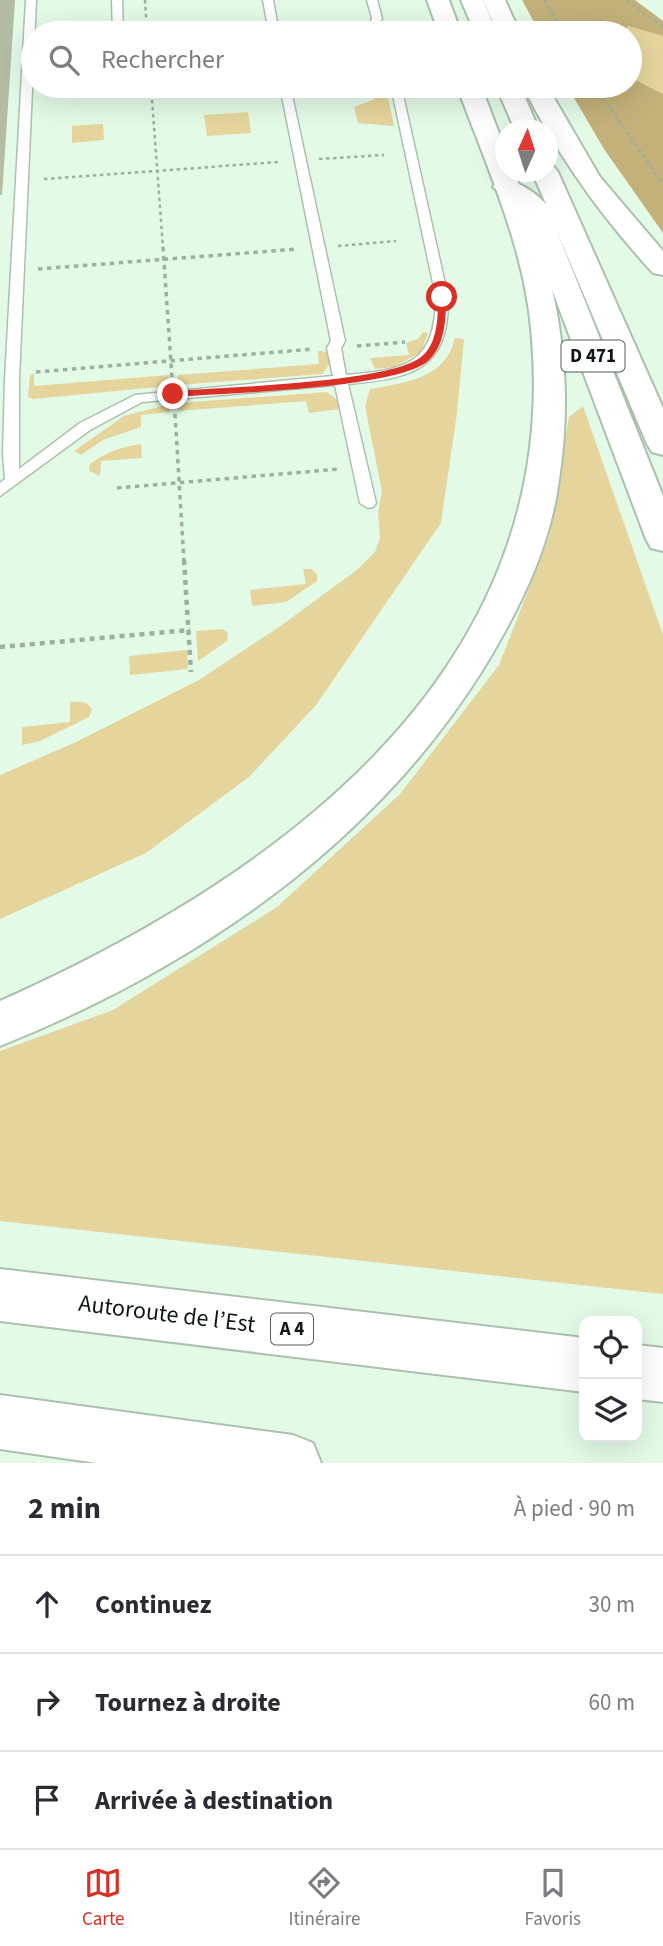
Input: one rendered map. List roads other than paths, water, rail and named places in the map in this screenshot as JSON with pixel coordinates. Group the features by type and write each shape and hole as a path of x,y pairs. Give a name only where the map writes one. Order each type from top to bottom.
{"main road":[{"path":"438,0 446,21"},
{"path":"472,0 481,21"},
{"path":"495,0 504,21"},
{"path":"0,1024 102,977 222,909 282,865 380,780 449,696 519,569 541,495 549,423 546,327 534,270 473,98"},
{"path":"513,98 522,119"},
{"path":"541,98 587,179 609,209 663,267"},
{"name":"D 471","path":"549,182 663,444"},
{"name":"D 471","path":"506,187 534,206 663,539"},
{"name":"Autoroute de l’Est","path":"0,1295 579,1364"},
{"path":"642,1373 663,1375"},
{"path":"0,1422 293,1463"}],"lane":[{"path":"30,21 32,0"},
{"path":"117,0 118,21"},
{"path":"268,0 272,21"},
{"path":"372,0 376,21"},
{"path":"4,484 10,454 16,271 26,98"},
{"path":"287,98 338,341 334,348 340,380 368,503"},
{"path":"4,484 91,423 122,404 140,398 384,376 425,359 435,346 442,318 442,297 399,98"}]}
